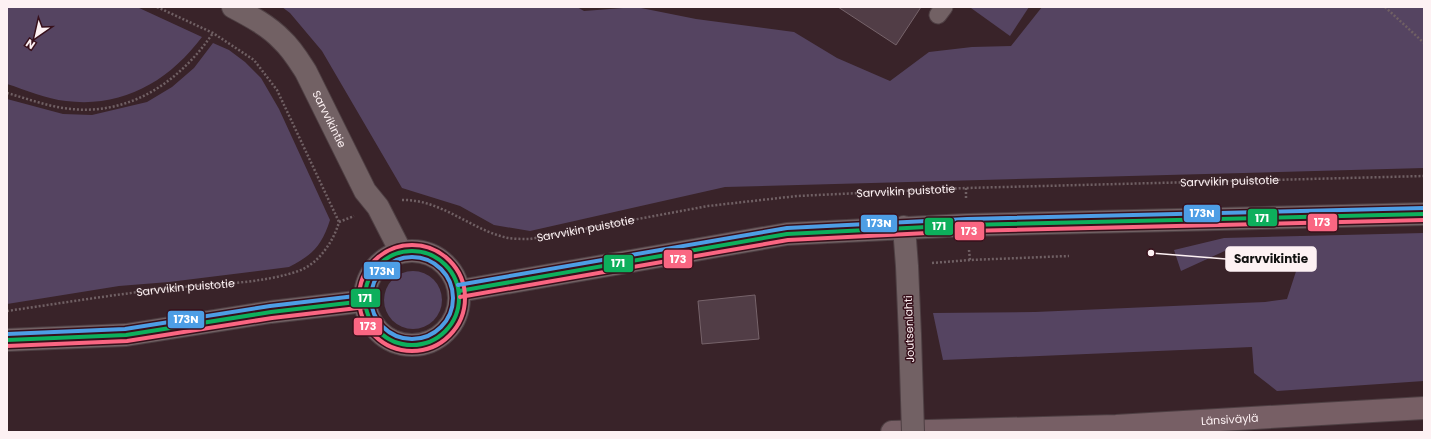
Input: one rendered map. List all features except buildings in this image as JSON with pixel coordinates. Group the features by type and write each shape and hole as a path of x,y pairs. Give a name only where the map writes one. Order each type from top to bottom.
{"highway":[{"name":"Länsiväylä","path":"892,432 1116,426 1424,408"}],"main road":[{"name":"Sarvvikintie","path":"233,7 251,16 282,39 306,72 365,191 378,207 401,252"},
{"path":"459,291 787,234 904,227 1424,214"},
{"name":"Joutsenlahti","path":"904,227 907,266 913,432"},
{"path":"415,251 428,254 440,260 449,269 455,279 459,291 459,302 451,325 436,338 418,344 405,344 392,340 381,333 373,323 365,301 368,282 378,266 389,257 401,252 415,251"},
{"path":"7,340 126,335 271,312 365,301"}],"path":[{"path":"7,93 64,108 92,109 119,105 145,96 169,82 190,64 213,32 157,7"},
{"path":"1385,7 1424,43"},
{"name":"Sarvvikin puistotie","path":"7,311 117,294 267,278 302,269 316,259 328,246 335,235 339,222 277,90 254,60 213,32"},
{"name":"Sarvvikin puistotie","path":"400,200 414,199 432,204 508,238 530,239 708,206 797,196 966,188 1424,176"},
{"path":"907,266 970,260 1069,256"}],"shaded area":[{"path":"7,7 137,7 202,37 189,53 159,79 125,96 87,102 59,100 7,84"},
{"path":"282,7 577,7 584,11 636,7 696,19 794,32 837,58 890,81 929,52 972,47 1011,46 1042,7 1424,7 1424,168 725,187 530,231 494,225 460,206 402,188 322,51 290,13"},
{"path":"1029,7 1010,36 971,8"},
{"path":"213,43 229,50 245,62 261,78 279,109 330,220 320,243 304,258 289,267 169,282 119,286 7,304 7,99 63,114 92,115 147,102 172,87 194,68"},
{"path":"1424,233 1424,381 1277,391 1254,373 1252,347 943,360 933,313 1035,312 1265,302 1287,299 1303,250 1286,247 1229,249 1181,271 1174,250 1224,238"},
{"path":"413,271 424,273 437,284 440,289 442,300 440,311 429,324 424,327 413,329 402,327 389,316 386,311 384,300 386,289 397,276 402,273"}],"transit line":[{"name":"173N","path":"458,285 787,228 967,219 1424,208"},
{"name":"171","path":"459,291 787,234 967,225 1424,214"},
{"name":"173","path":"460,297 788,240 967,231 1424,220"},
{"name":"173","path":"412,245 432,249 449,261 461,278 465,298 461,318 449,335 432,347 412,351 392,347 375,335 363,318 359,298 363,278 375,261 392,249 412,245"},
{"name":"171","path":"412,251 430,255 445,265 455,280 459,298 455,316 445,331 430,341 412,345 394,341 379,331 369,316 365,298 369,280 379,265 394,255 412,251"},
{"name":"173N","path":"412,257 428,260 441,269 450,282 453,298 450,314 441,327 428,336 412,339 396,336 383,327 374,314 371,298 374,282 383,269 396,260 412,257"},
{"name":"173N","path":"7,334 125,329 270,306 364,295"},
{"name":"171","path":"7,340 126,335 271,312 365,301"},
{"name":"173","path":"7,346 127,341 272,318 366,307"}],"place":[{"name":"Sarvvikintie","path":"1151,253"}]}
